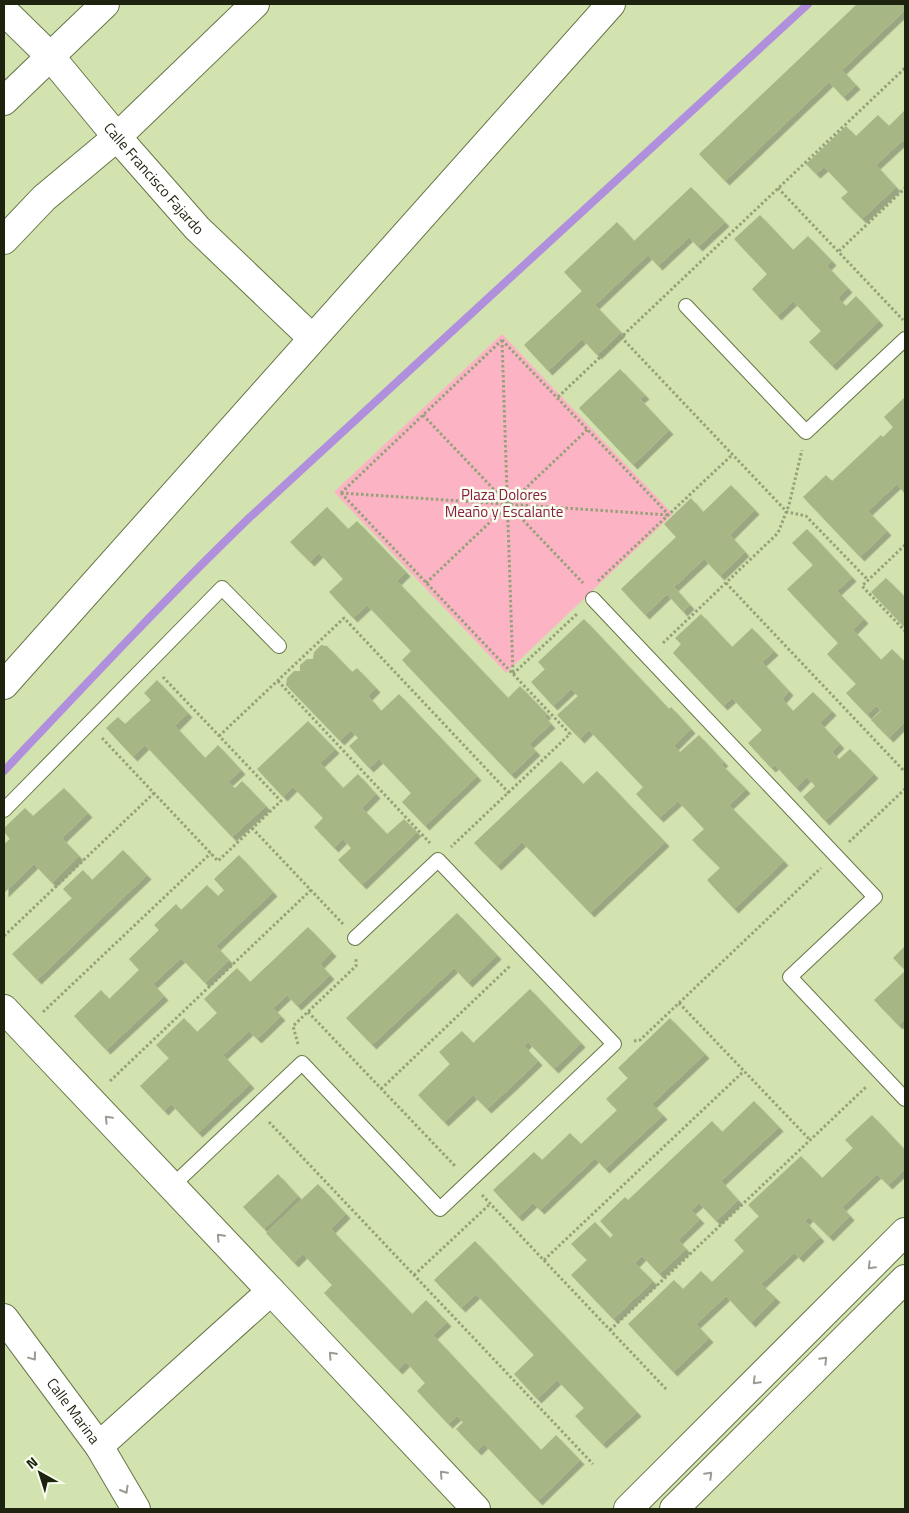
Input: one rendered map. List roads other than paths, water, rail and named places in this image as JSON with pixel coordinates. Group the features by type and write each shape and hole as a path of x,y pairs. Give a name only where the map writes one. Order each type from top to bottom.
{"street":[{"path":"4,101 105,4"},
{"path":"4,240 44,198 116,137 255,4"},
{"path":"4,685 611,4"},
{"name":"Calle Francisco Fajardo","path":"4,11 50,56 116,137 198,228 312,338"},
{"path":"4,1010 476,1509"},
{"path":"628,1509 905,1232"},
{"path":"674,1509 905,1279"},
{"path":"99,1446 271,1291"},
{"name":"Calle Marina","path":"4,1318 99,1446 136,1509"}],"lane":[{"path":"686,306 806,432 903,345"},
{"path":"4,810 222,588 280,646"},
{"path":"590,595 875,897 790,977 905,1099"},
{"path":"172,1186 302,1064 440,1209 614,1044 438,860 356,938"}],"waterway":[{"path":"4,771 94,675 248,519 808,4"}],"park label":[{"name":"Plaza Dolores Meaño y Escalante","path":"504,504"}]}
